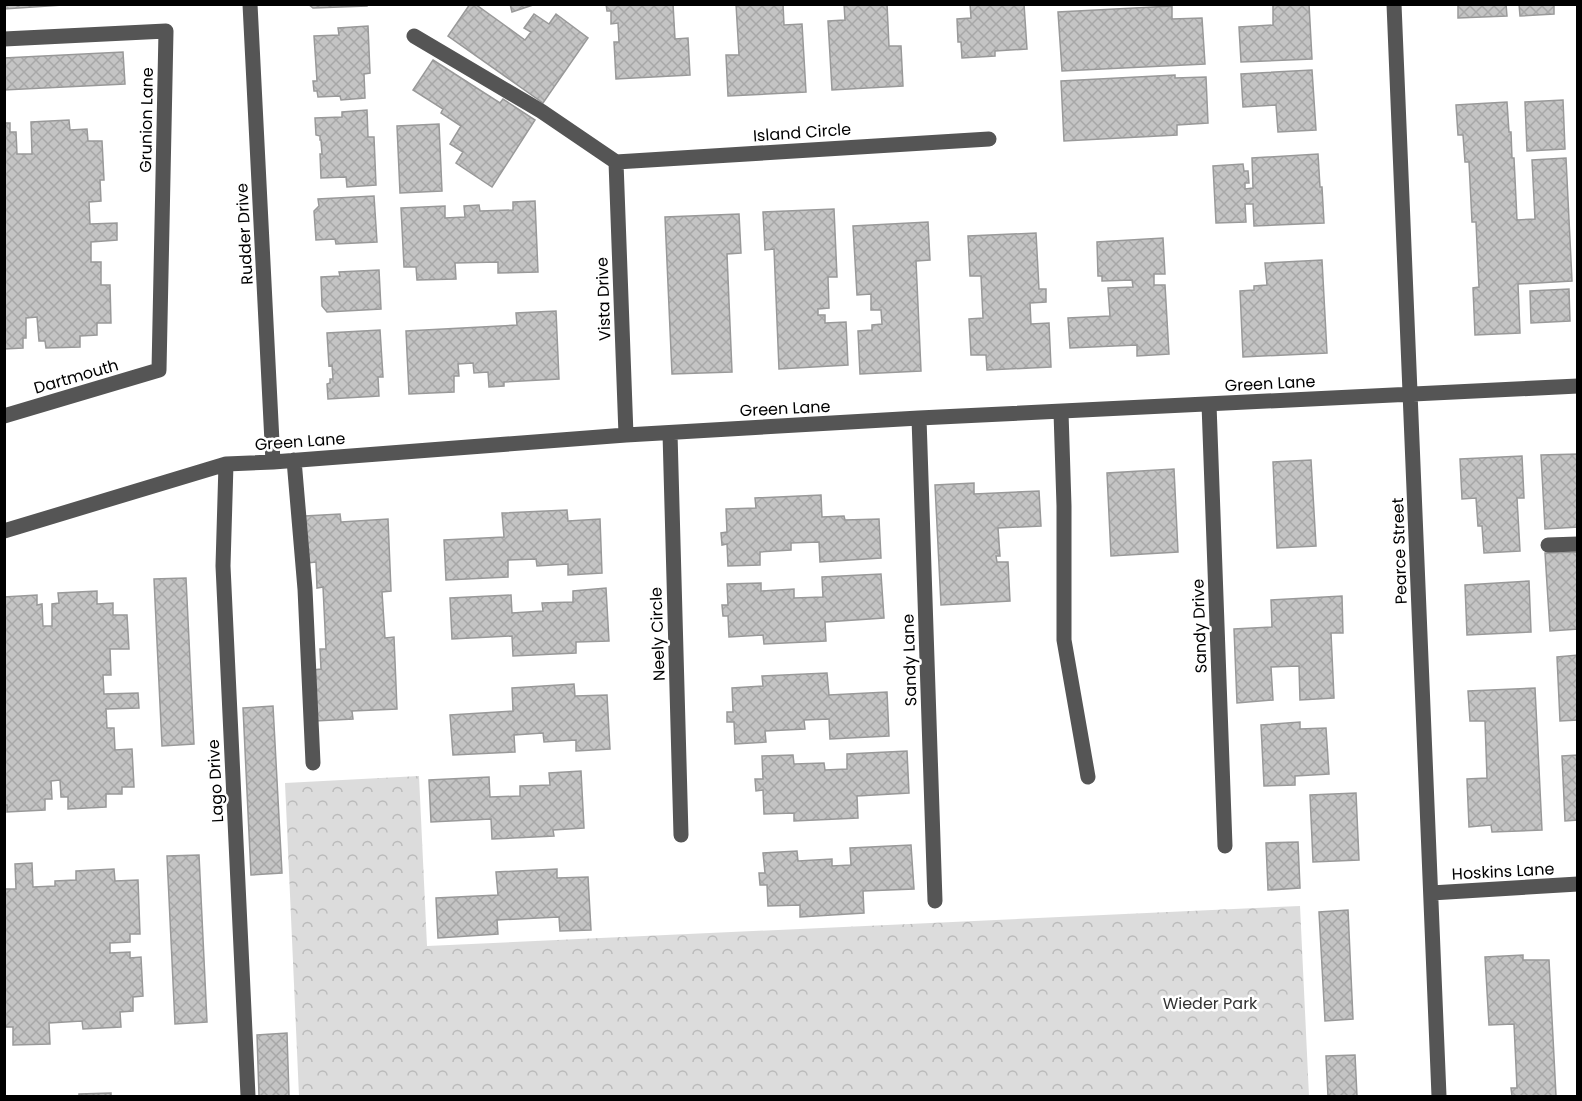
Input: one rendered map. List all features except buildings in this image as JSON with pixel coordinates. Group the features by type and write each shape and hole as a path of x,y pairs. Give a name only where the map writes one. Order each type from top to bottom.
{"street":[{"name":"Rudder Drive","path":"250,4 273,462"},
{"name":"Pearce Street","path":"1394,4 1439,1096"},
{"name":"Grunion Lane","path":"4,39 166,32 159,370"},
{"path":"414,36 541,111 616,162"},
{"name":"Island Circle","path":"616,162 989,139"},
{"name":"Vista Drive","path":"616,162 626,435"},
{"name":"Dartmouth","path":"4,416 159,370"},
{"name":"Green Lane","path":"4,531 226,464 626,435 919,418 1578,386"},
{"name":"Sandy Drive","path":"1209,404 1225,846"},
{"path":"1061,412 1064,640 1088,777"},
{"name":"Sandy Lane","path":"919,418 935,901"},
{"name":"Neely Circle","path":"670,433 681,835"},
{"path":"294,460 305,589 313,763"},
{"name":"Lago Drive","path":"226,464 223,566 248,1096"},
{"path":"1548,545 1578,544"},
{"name":"Hoskins Lane","path":"1431,893 1578,884"}],"green space":[{"name":"Wieder Park","path":"419,776 427,946 1300,906 1309,1096 299,1096 285,783"}]}
